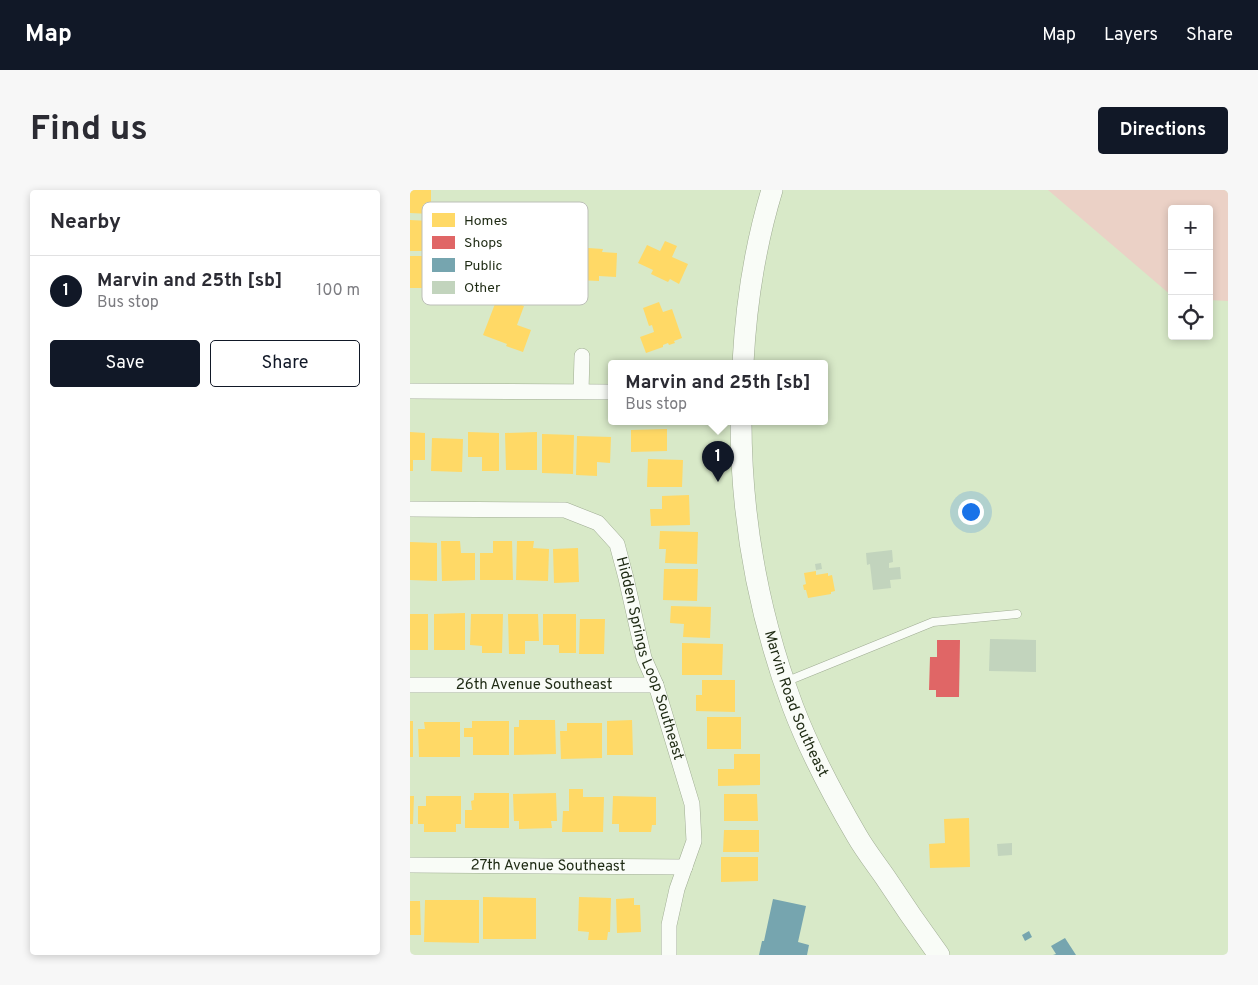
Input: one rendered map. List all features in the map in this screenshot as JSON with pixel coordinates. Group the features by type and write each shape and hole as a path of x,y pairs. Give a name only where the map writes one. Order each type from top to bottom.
{"street":[{"path":"743,360 748,304 754,267 772,190"},
{"path":"581,391 582,356"},
{"path":"410,391 608,392"},
{"name":"Marvin Road Southeast","path":"741,425 743,487 753,560 769,631 794,707 820,766 850,824 918,927 939,955"},
{"name":"Hidden Springs Loop Southeast","path":"410,509 565,510 598,523 617,544 644,658 656,685 692,804 694,841 677,889 669,925 669,955"},
{"name":"26th Avenue Southeast","path":"410,685 656,685"},
{"name":"27th Avenue Southeast","path":"410,865 685,867"}],"lane":[{"path":"785,682 933,622 1017,614"}],"shaded area":[{"path":"1048,190 1228,190 1228,301 1213,300 1213,205 1168,205 1168,293"}],"building: Homes":[{"path":"410,190 431,190 431,202 422,202 422,214 410,213"},
{"path":"410,220 422,221 422,251 410,251"},
{"path":"665,241 677,246 672,257 688,264 679,284 670,279 668,282 651,274 653,270 638,263 647,245 660,251"},
{"path":"588,248 603,249 602,252 617,253 616,277 599,276 599,281 588,280"},
{"path":"410,256 422,256 422,288 410,288"},
{"path":"659,302 663,312 672,309 682,338 674,341 675,343 669,345 668,343 663,345 663,347 646,353 640,337 654,332 652,325 649,326 643,308"},
{"path":"495,305 524,306 517,325 531,330 523,352 483,335"},
{"path":"667,429 667,451 631,452 631,430"},
{"path":"410,432 425,433 425,460 413,460 413,471 410,471"},
{"path":"468,432 499,433 499,471 482,471 482,457 468,457"},
{"path":"537,432 537,470 506,470 505,433"},
{"path":"542,434 574,435 573,474 542,473"},
{"path":"577,436 611,437 610,463 597,462 597,476 576,475"},
{"path":"432,438 463,439 462,472 431,471"},
{"path":"648,459 683,460 682,487 647,487"},
{"path":"689,495 690,525 651,526 650,509 662,509 662,496"},
{"path":"660,531 698,532 697,564 665,563 666,549 659,549"},
{"path":"441,541 460,541 461,553 475,553 475,580 442,581"},
{"path":"493,541 512,541 513,580 480,580 480,553 493,553"},
{"path":"517,541 534,541 533,548 549,549 548,581 516,580"},
{"path":"410,542 437,543 437,581 410,580"},
{"path":"578,548 579,582 554,583 553,549"},
{"path":"664,569 698,569 697,601 663,600"},
{"path":"816,571 816,575 828,573 828,576 832,575 835,591 831,592 831,594 808,598 803,585 806,584 804,573"},
{"path":"671,606 711,607 710,638 683,637 684,624 670,623"},
{"path":"465,613 465,650 434,650 434,614"},
{"path":"410,614 428,614 428,650 410,650"},
{"path":"471,614 503,614 502,653 482,653 482,646 470,645"},
{"path":"508,614 538,614 539,641 525,641 525,654 509,654"},
{"path":"543,614 576,614 576,653 559,653 559,645 543,645"},
{"path":"580,619 605,619 604,654 579,654"},
{"path":"682,643 723,644 722,675 682,675"},
{"path":"702,680 735,680 735,712 696,711 696,695 702,695"},
{"path":"707,717 741,717 741,749 707,749"},
{"path":"519,720 555,720 556,754 514,755 514,727 519,727"},
{"path":"632,720 633,755 607,755 607,721"},
{"path":"410,721 413,721 413,757 410,757"},
{"path":"472,721 509,721 509,755 473,755 473,737 464,737 464,728 472,728"},
{"path":"424,722 460,722 460,757 419,757 418,729 425,729"},
{"path":"567,723 602,723 602,758 561,759 560,731 567,731"},
{"path":"734,754 760,754 760,785 718,786 718,769 734,769"},
{"path":"569,789 583,789 583,797 604,797 603,832 562,832 563,811 569,811"},
{"path":"474,793 509,793 509,828 465,828 465,810 472,810 471,801 474,800"},
{"path":"556,793 557,821 551,821 552,828 519,829 519,821 514,821 513,794"},
{"path":"724,794 757,794 758,821 724,821"},
{"path":"410,796 414,796 413,824 410,824"},
{"path":"426,796 461,796 461,824 456,824 456,832 424,832 424,824 418,824 418,806 426,806"},
{"path":"613,796 656,797 656,825 652,825 651,832 619,832 619,824 612,824"},
{"path":"969,818 970,867 930,868 929,844 945,843 944,819"},
{"path":"724,830 759,830 759,852 723,852"},
{"path":"721,857 758,857 758,881 721,882"},
{"path":"483,897 536,898 536,939 483,939"},
{"path":"579,897 611,898 610,932 608,932 607,940 588,940 589,932 578,931"},
{"path":"634,898 634,905 640,905 641,932 617,933 616,899"},
{"path":"425,900 479,900 479,943 424,942"},
{"path":"410,901 420,901 421,935 410,935"}],"building: Shops":[{"path":"937,640 960,640 959,697 936,697 936,690 929,690 930,657 937,657"}],"building: Public":[{"path":"773,899 806,906 798,942 809,945 807,955 759,955"},
{"path":"1029,931 1032,937 1025,941 1022,935"},
{"path":"1065,938 1076,955 1053,955 1056,954 1051,946"}],"building: Other":[{"path":"892,550 893,562 889,563 889,568 900,567 901,579 890,580 891,588 873,590 870,564 867,565 866,553"},
{"path":"821,563 822,569 816,570 815,564"},
{"path":"990,639 1036,640 1036,672 989,671"},
{"path":"1012,843 1012,855 998,856 997,844"}],"place":[{"name":"Marvin and 25th [sb]","path":"718,482"}]}
